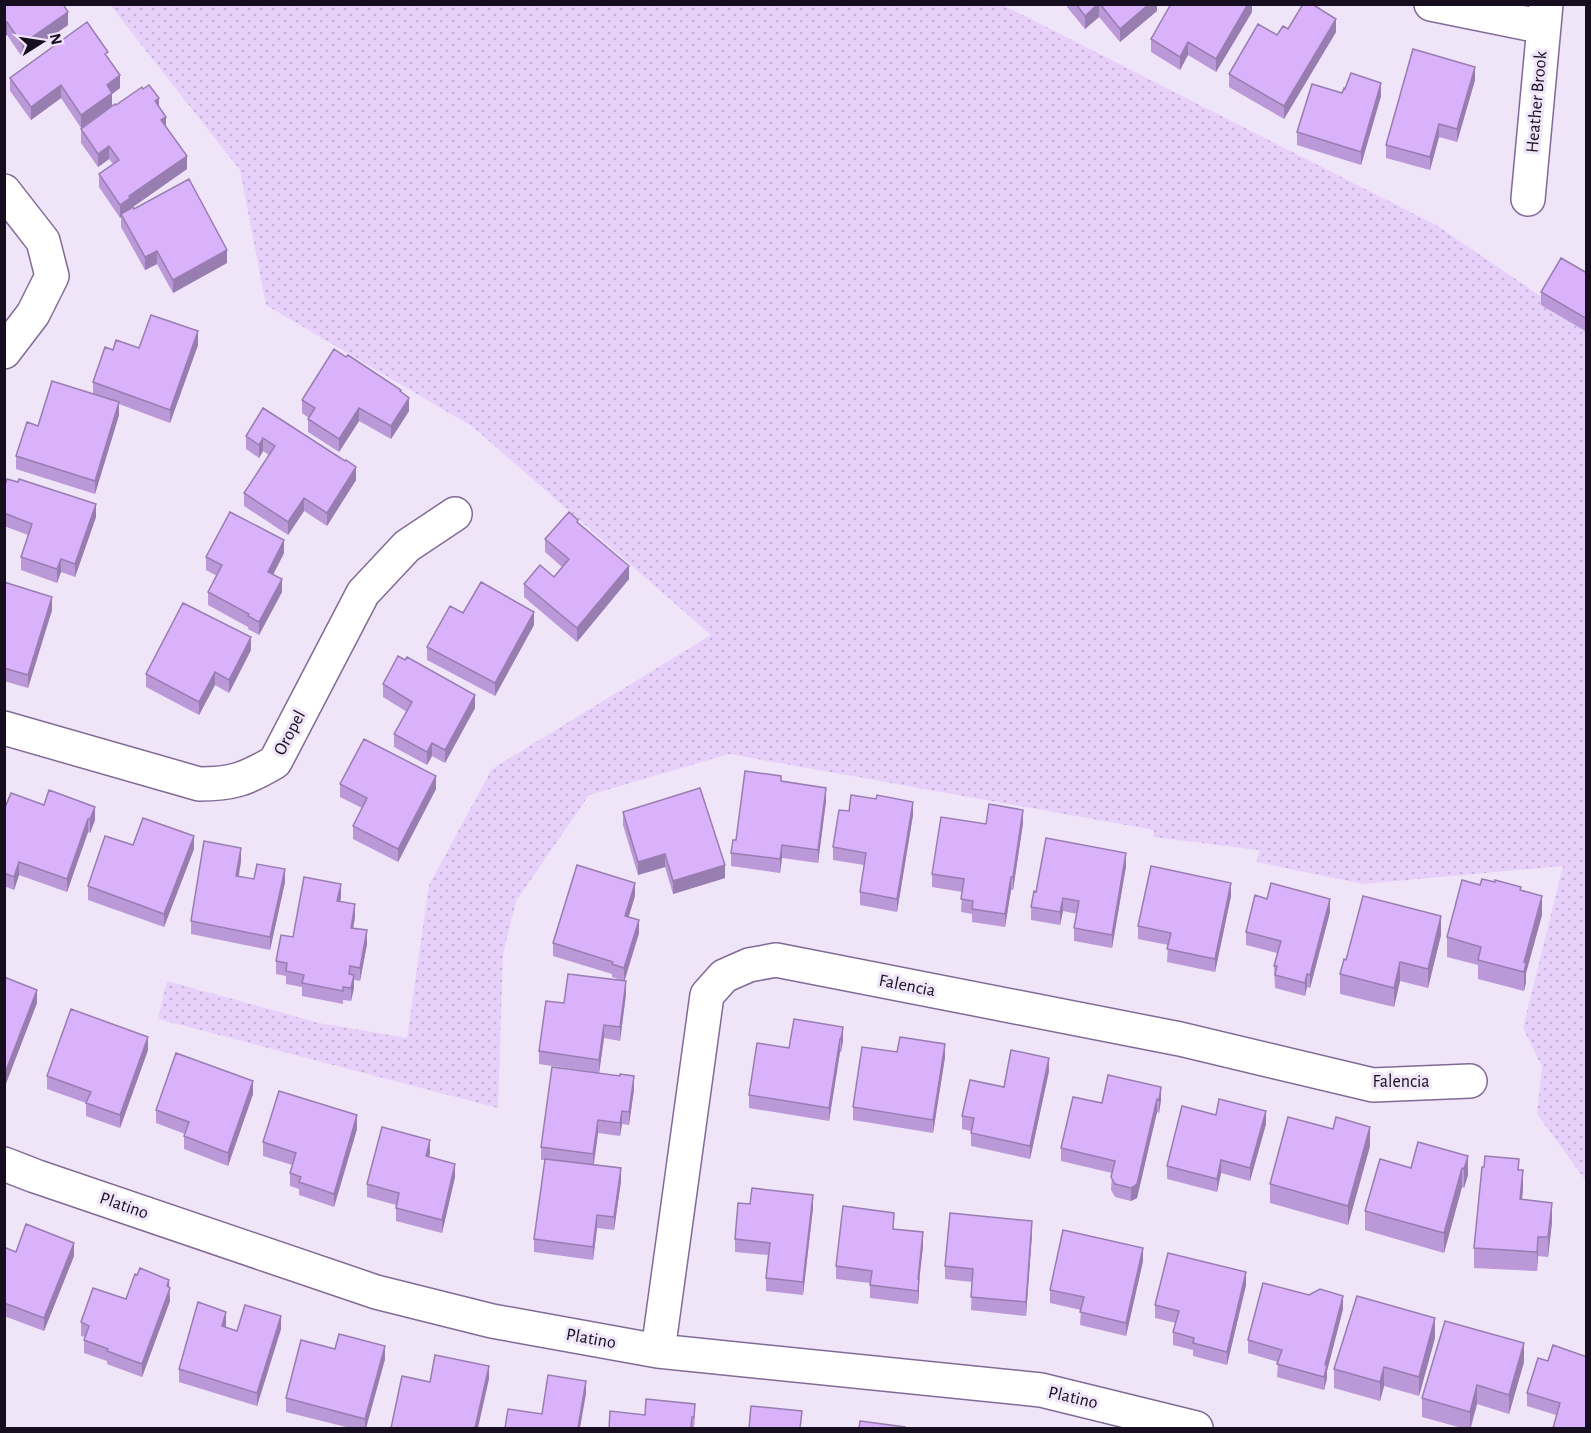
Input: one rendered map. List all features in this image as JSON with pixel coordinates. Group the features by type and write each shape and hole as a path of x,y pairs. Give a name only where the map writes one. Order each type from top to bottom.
{"street":[{"path":"1431,4 1545,16"},
{"name":"Heather Brook","path":"1528,199 1545,16"},
{"path":"4,191 43,241 52,276 33,314 4,352"},
{"name":"Oropel","path":"4,728 199,784 223,784 250,777 275,762 363,593 407,546 455,514"},
{"name":"Falencia","path":"658,1351 707,995 724,976 749,965 776,960 1180,1039 1373,1085 1470,1081"},
{"name":"Platino","path":"4,1164 376,1292 492,1321 658,1351 1041,1390 1196,1428"}],"shaded area":[{"path":"110,5 1003,5 1436,225 1586,327 1586,1181 1537,1114 1542,1067 1523,1028 1563,866 1363,884 1257,862 1259,850 1153,837 1154,830 729,754 589,795 516,901 503,954 498,1108 158,1019 167,981 319,1023 407,1038 429,885 492,769 711,635 473,427 266,305 240,170"}],"building":[{"path":"4,4 63,4 68,12 22,44 7,22 4,24"},
{"path":"1076,4 1098,4 1085,16"},
{"path":"1100,4 1149,4 1120,29"},
{"path":"1171,4 1248,4 1216,59 1188,42 1180,57 1151,39"},
{"path":"1303,4 1312,4 1336,19 1284,106 1229,74 1258,24 1277,35 1283,26 1288,29"},
{"path":"87,22 108,52 105,54 120,75 107,85 112,93 81,115 61,85 31,107 10,78"},
{"path":"1413,49 1475,67 1457,129 1439,124 1430,157 1386,145"},
{"path":"1351,73 1381,83 1361,152 1297,132 1312,84 1342,93"},
{"path":"149,85 159,98 155,101 166,117 161,120 187,156 129,196 130,198 120,205 99,174 119,160 109,146 98,154 81,129 115,104"},
{"path":"189,179 227,250 173,280 157,251 145,257 121,214"},
{"path":"1561,258 1587,273 1587,319 1541,292"},
{"path":"151,315 198,331 170,410 93,382 105,347 113,350 116,340 139,348"},
{"path":"334,349 346,357 348,355 401,390 409,398 391,426 359,408 339,439 308,419 315,408 302,400"},
{"path":"52,381 119,402 95,481 16,456 27,422 38,426"},
{"path":"263,408 356,467 327,513 304,498 288,522 244,493 275,446 263,438 259,445 246,436"},
{"path":"7,479 18,482 19,479 96,504 75,564 61,559 57,569 21,557 32,524 4,513 4,487"},
{"path":"230,512 284,540 268,572 282,579 259,622 248,616 249,614 208,592 222,565 206,557"},
{"path":"569,512 578,520 577,522 629,566 577,628 524,584 540,565 554,577 569,559 545,539"},
{"path":"4,582 52,597 28,675 4,668"},
{"path":"481,582 534,612 495,683 427,647 450,606 463,613"},
{"path":"183,603 251,637 229,680 215,672 199,702 146,674"},
{"path":"398,656 405,660 407,657 475,695 445,750 432,743 427,752 394,734 412,702 383,684"},
{"path":"364,739 436,776 398,849 353,826 367,798 340,784"},
{"path":"745,771 781,776 781,781 826,788 818,850 782,845 780,859 731,853 733,840 736,840"},
{"path":"700,788 725,865 673,881 665,854 638,862 623,812"},
{"path":"49,790 95,807 88,819 67,879 19,862 14,877 4,873 4,810 11,793 44,805"},
{"path":"851,795 876,799 877,795 913,802 897,899 860,892 866,853 833,847 839,810 849,811"},
{"path":"989,804 1023,810 1005,914 972,909 973,901 961,899 964,879 932,874 941,817 986,824"},
{"path":"143,818 194,836 164,914 88,886 105,836 133,845"},
{"path":"1046,838 1126,853 1112,935 1074,928 1079,901 1063,898 1060,912 1031,907"},
{"path":"204,841 241,848 236,876 254,879 257,864 285,869 270,937 191,921"},
{"path":"577,865 635,883 625,916 639,920 624,968 612,964 613,962 553,943"},
{"path":"1151,866 1231,883 1215,959 1167,949 1171,933 1138,926"},
{"path":"304,877 341,884 337,901 355,904 351,928 367,930 360,968 350,966 349,974 354,975 351,988 343,987 343,991 302,983 304,975 286,971 287,963 276,961 281,935 293,937"},
{"path":"1482,879 1521,887 1520,890 1542,896 1524,962 1526,963 1524,972 1478,960 1481,947 1447,937 1462,880 1480,885"},
{"path":"1271,883 1330,899 1310,975 1307,974 1305,983 1275,975 1277,966 1274,966 1281,941 1246,932 1255,895 1267,899"},
{"path":"1363,896 1441,916 1428,969 1400,962 1394,988 1340,974"},
{"path":"568,974 626,981 620,1027 604,1025 599,1060 539,1051 546,1001 564,1003"},
{"path":"4,977 37,990 5,1073 4,1073"},
{"path":"71,1009 148,1037 120,1115 86,1103 91,1092 47,1076"},
{"path":"794,1019 843,1027 829,1108 749,1095 757,1043 789,1048"},
{"path":"900,1037 945,1044 933,1120 853,1107 862,1047 897,1052"},
{"path":"1011,1050 1049,1058 1030,1146 971,1133 974,1118 962,1116 970,1080 1004,1087"},
{"path":"176,1053 253,1081 228,1153 184,1136 189,1122 156,1110"},
{"path":"552,1067 634,1076 629,1112 622,1111 620,1123 598,1120 593,1154 541,1147"},
{"path":"1108,1075 1161,1087 1137,1184 1131,1188 1115,1184 1111,1177 1115,1161 1061,1148 1073,1097 1102,1103"},
{"path":"279,1091 357,1115 334,1194 299,1182 301,1177 290,1173 296,1153 263,1142"},
{"path":"1219,1099 1266,1111 1250,1168 1221,1160 1217,1179 1167,1166 1182,1106 1216,1115"},
{"path":"1288,1117 1333,1129 1336,1117 1370,1127 1348,1206 1270,1184"},
{"path":"382,1127 430,1140 426,1156 455,1164 442,1220 396,1208 399,1193 367,1184"},
{"path":"1418,1142 1468,1156 1464,1169 1462,1168 1444,1233 1365,1211 1380,1159 1411,1168"},
{"path":"1485,1156 1519,1159 1518,1170 1523,1170 1520,1199 1552,1203 1548,1237 1538,1237 1537,1252 1474,1248"},
{"path":"545,1159 621,1168 614,1217 597,1215 593,1247 534,1239"},
{"path":"752,1188 813,1195 803,1282 766,1278 770,1243 735,1239 738,1203 750,1204"},
{"path":"843,1206 894,1213 893,1229 923,1232 918,1291 870,1285 872,1271 836,1266"},
{"path":"950,1213 1032,1221 1026,1302 971,1297 973,1269 945,1266"},
{"path":"26,1224 74,1243 44,1318 4,1303 4,1247 16,1252"},
{"path":"1063,1230 1143,1248 1126,1323 1080,1312 1084,1297 1050,1290"},
{"path":"1168,1253 1246,1272 1227,1352 1193,1343 1194,1338 1173,1332 1179,1311 1155,1305"},
{"path":"140,1268 169,1280 167,1286 170,1288 142,1364 84,1340 89,1326 81,1322 93,1288 126,1299 135,1274 137,1275"},
{"path":"1263,1283 1309,1295 1320,1289 1343,1296 1324,1377 1277,1364 1282,1350 1248,1340"},
{"path":"1357,1296 1435,1318 1419,1377 1384,1367 1380,1382 1334,1369"},
{"path":"198,1302 226,1312 222,1326 237,1331 245,1305 281,1316 257,1393 179,1369"},
{"path":"1445,1321 1524,1343 1509,1395 1477,1385 1470,1412 1422,1398"},
{"path":"339,1334 385,1346 365,1419 286,1398 301,1340 335,1349"},
{"path":"1553,1345 1587,1357 1587,1428 1553,1428 1560,1403 1527,1393 1538,1358 1548,1361"},
{"path":"435,1355 489,1366 475,1428 391,1428 402,1376 430,1382"},
{"path":"548,1375 586,1381 578,1428 505,1428 508,1409 542,1414"},
{"path":"646,1399 695,1404 691,1428 609,1428 610,1411 645,1415"},
{"path":"751,1406 802,1411 800,1428 749,1428"},
{"path":"860,1421 905,1427 905,1428 859,1428"}]}
